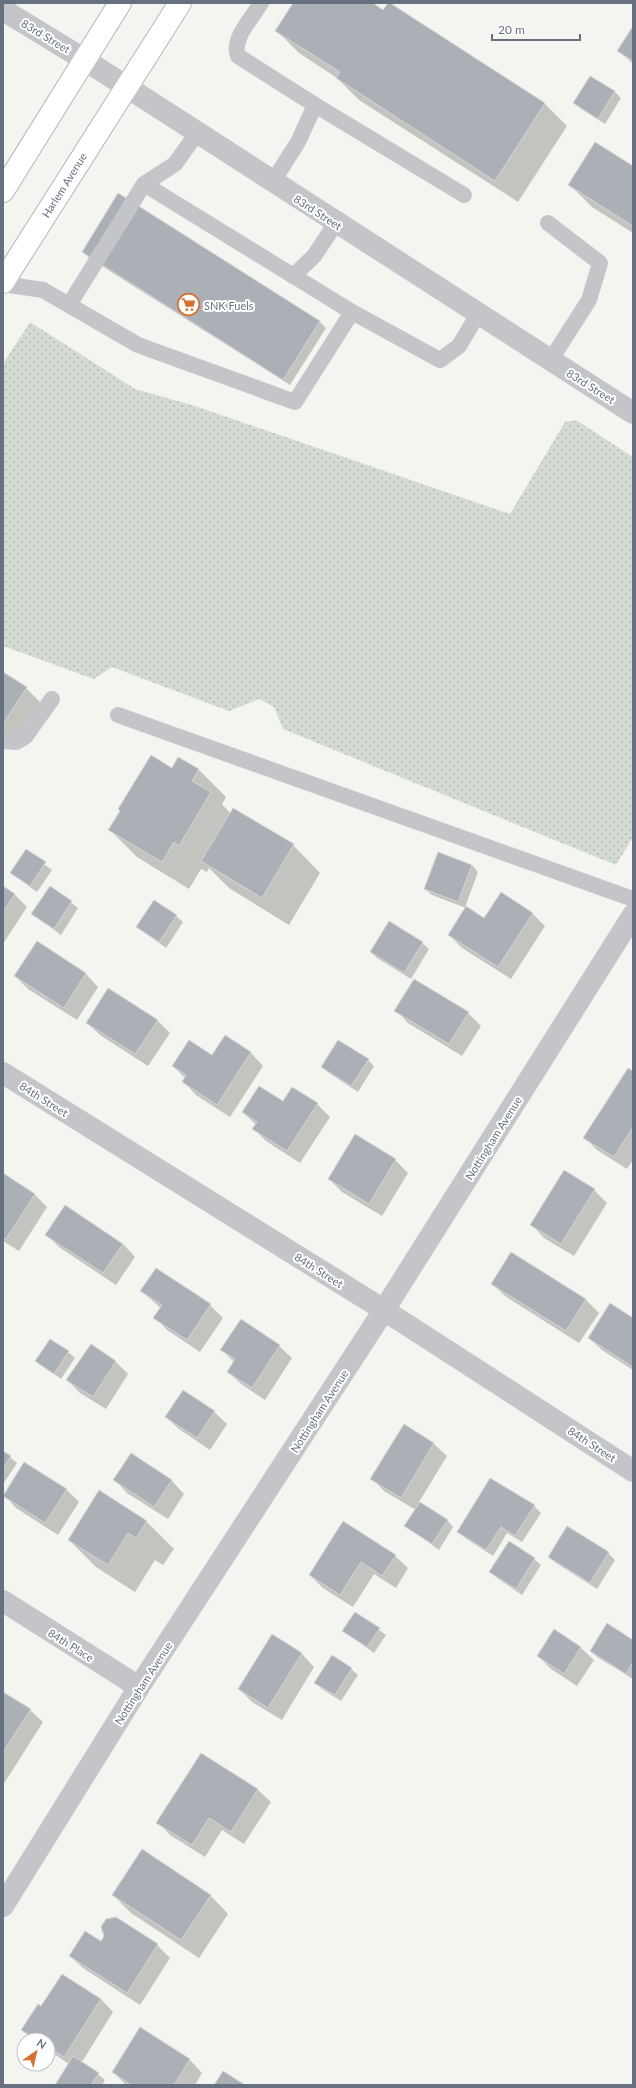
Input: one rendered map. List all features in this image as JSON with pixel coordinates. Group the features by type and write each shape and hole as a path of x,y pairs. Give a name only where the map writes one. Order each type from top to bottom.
{"main road":[{"path":"3,191 120,3"},
{"name":"Harlem Avenue","path":"3,283 180,3"}],"street":[{"name":"83rd Street","path":"3,10 85,60 272,183 633,413"},
{"name":"Nottingham Avenue","path":"3,1906 139,1687 384,1310 633,915"},
{"name":"84th Street","path":"3,1073 384,1310 633,1470"},
{"name":"84th Place","path":"3,1602 139,1687"}],"lane":[{"path":"261,3 238,40 235,49 238,56 464,195"},
{"path":"272,183 298,142 316,105"},
{"path":"69,306 144,184 175,164 197,133"},
{"path":"144,184 352,312 440,360 459,346 478,314"},
{"path":"294,276 314,256 336,223"},
{"path":"548,223 600,263 589,300 550,361"},
{"path":"3,283 43,290 138,345 295,402 352,312"},
{"path":"3,741 16,742 25,737 52,699"},
{"path":"118,716 633,899"}],"shaded area":[{"path":"30,322 135,389 195,406 510,514 565,422 576,420 633,457 633,837 616,865 283,729 274,707 259,699 229,711 112,667 94,679 3,646 3,364"}],"building":[{"path":"293,3 373,3 383,10 388,3 390,3 545,103 495,181 336,78 340,72 275,31"},
{"path":"633,26 633,61 617,51"},
{"path":"590,76 615,91 598,119 573,103"},
{"path":"595,142 633,166 633,226 568,185"},
{"name":"SNK Fuels","path":"118,193 320,321 283,380 82,252"},
{"path":"3,672 27,687 3,724"},
{"path":"151,755 172,768 178,757 199,769 192,781 211,792 179,846 174,842 162,862 108,830 120,811 118,809"},
{"path":"233,808 294,844 262,898 201,861"},
{"path":"26,849 46,862 30,886 10,873"},
{"path":"438,852 472,865 458,902 424,889"},
{"path":"3,886 15,894 3,912"},
{"path":"50,886 72,901 54,929 31,914"},
{"path":"501,892 533,913 498,967 448,935 466,906 484,918"},
{"path":"154,900 177,915 159,942 136,927"},
{"path":"389,921 423,942 404,973 370,952"},
{"path":"37,941 86,973 64,1008 14,976"},
{"path":"414,979 469,1012 449,1044 394,1011"},
{"path":"108,988 158,1020 135,1054 86,1023"},
{"path":"225,1035 251,1052 217,1105 182,1082 186,1075 172,1066 189,1040 212,1055"},
{"path":"338,1040 369,1059 351,1086 321,1067"},
{"path":"628,1068 633,1071 633,1127 614,1157 583,1138"},
{"path":"259,1086 283,1101 292,1087 318,1103 287,1151 252,1129 257,1122 242,1112"},
{"path":"355,1134 396,1159 369,1204 328,1179"},
{"path":"564,1170 595,1189 561,1244 530,1225"},
{"path":"3,1173 35,1194 6,1239 3,1237"},
{"path":"65,1205 123,1244 103,1273 45,1235"},
{"path":"511,1252 586,1299 566,1331 491,1284"},
{"path":"156,1268 211,1304 187,1340 153,1318 162,1305 140,1291"},
{"path":"610,1303 633,1318 633,1367 588,1338"},
{"path":"241,1319 280,1345 252,1388 227,1372 235,1359 220,1350"},
{"path":"50,1339 69,1351 54,1374 35,1361"},
{"path":"91,1344 116,1361 93,1397 66,1380"},
{"path":"183,1390 215,1411 197,1438 165,1417"},
{"path":"404,1424 434,1443 401,1498 370,1479"},
{"path":"3,1451 11,1456 3,1468"},
{"path":"131,1453 172,1480 154,1507 113,1480"},
{"path":"24,1462 67,1489 45,1523 3,1496"},
{"path":"490,1478 535,1505 515,1536 501,1527 486,1550 457,1532"},
{"path":"99,1490 147,1521 136,1538 128,1533 108,1565 68,1540"},
{"path":"420,1502 448,1520 432,1544 404,1526"},
{"path":"343,1521 396,1555 382,1576 361,1562 340,1595 309,1575"},
{"path":"567,1526 609,1552 590,1583 548,1557"},
{"path":"509,1541 535,1558 516,1589 489,1572"},
{"path":"355,1612 380,1628 367,1647 342,1631"},
{"path":"607,1623 633,1640 633,1662 626,1674 590,1651"},
{"path":"554,1629 581,1647 564,1674 537,1656"},
{"path":"272,1634 302,1653 268,1708 238,1689"},
{"path":"332,1655 352,1668 335,1695 314,1683"},
{"path":"3,1692 31,1709 3,1752"},
{"path":"201,1753 258,1789 231,1832 209,1818 192,1845 156,1823"},
{"path":"142,1849 211,1895 181,1940 112,1895"},
{"path":"116,1917 158,1944 127,1993 69,1956 85,1931 101,1941 104,1936 101,1927 106,1919"},
{"path":"62,1974 101,1999 64,2057 56,2052 56,2032 24,2032 21,2030 38,2004 41,2006"},
{"path":"140,2027 190,2059 174,2085 131,2085 112,2072"},
{"path":"73,2056 99,2073 91,2085 55,2085"},
{"path":"223,2071 245,2085 214,2085"}],"place":[{"name":"SNK Fuels","path":"188,305"}]}
